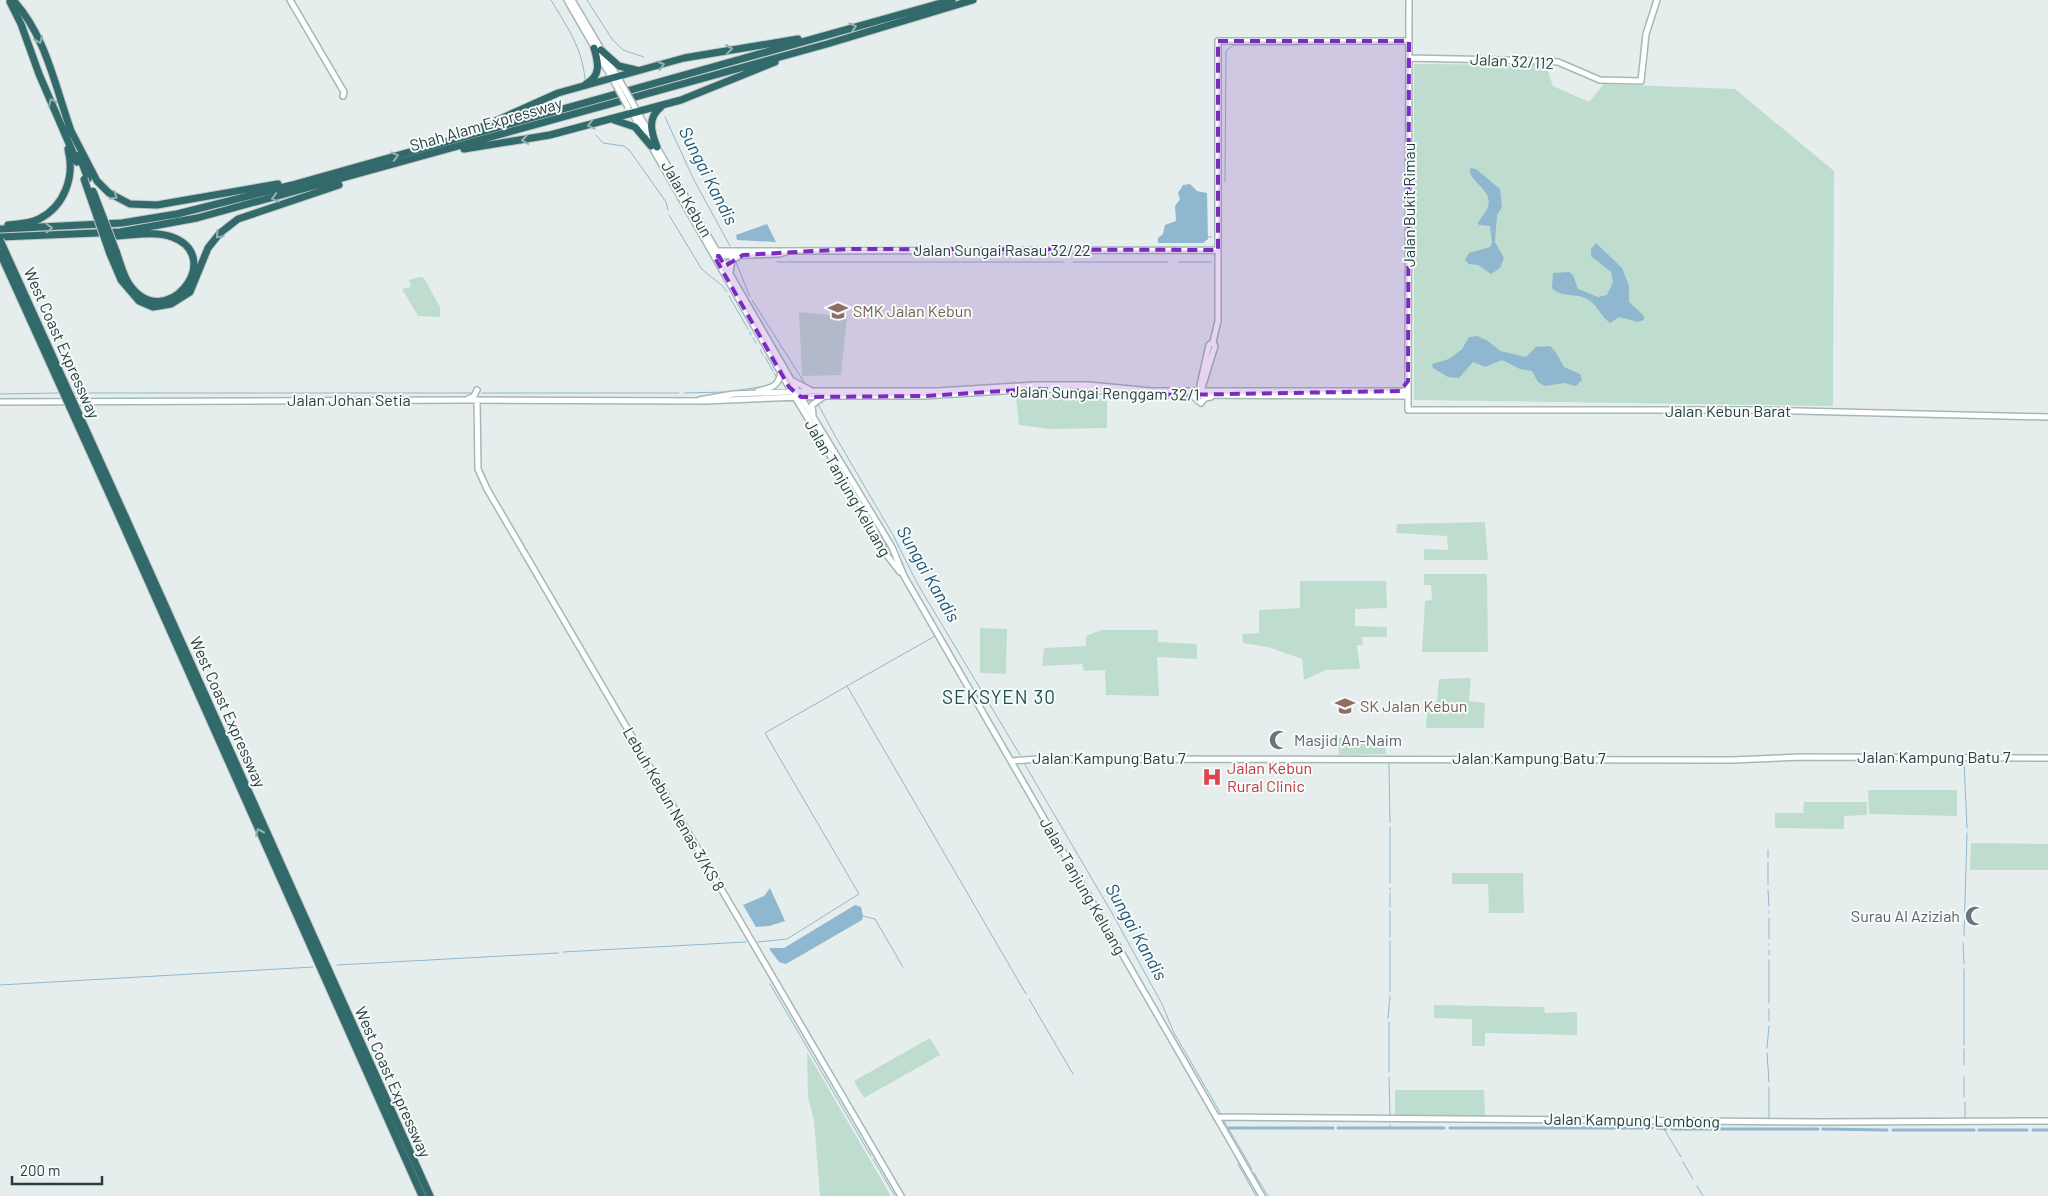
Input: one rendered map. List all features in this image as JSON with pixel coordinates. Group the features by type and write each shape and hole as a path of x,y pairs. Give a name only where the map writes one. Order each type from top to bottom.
{"highway":[{"name":"Shah Alam Expressway","path":"0,229 122,223 177,214 355,167 952,0"},
{"name":"Shah Alam Expressway","path":"0,238 110,232 155,227 232,209 691,80 827,44 974,0"},
{"path":"10,1 26,15 36,33 113,252 121,280 139,301 152,307 170,304 190,292 208,248 238,218 409,160 550,135 608,120 632,109 669,104"},
{"path":"10,1 39,74 86,179"},
{"path":"435,144 489,124 544,98 582,87 617,81 640,70 704,53 833,32"},
{"path":"654,146 651,129 652,120 657,110 764,66 827,44"},
{"path":"598,49 619,66 640,70"},
{"path":"582,87 592,81 598,68 598,49"},
{"path":"0,225 26,223 40,219 64,194 71,166 59,118"},
{"path":"608,120 623,121 635,127 654,146"},
{"path":"69,127 97,181 108,193 130,204 156,204 238,192 355,167"},
{"path":"0,238 165,235 179,241 188,251 193,261 193,274 184,291 177,296 163,300 152,300 141,295 130,285 113,252"},
{"name":"West Coast Expressway","path":"0,238 422,1196"},
{"name":"West Coast Expressway","path":"0,253 430,1196"}],"main road":[{"path":"290,0 344,92 343,96"},
{"name":"Jalan Kebun","path":"567,0 712,242 715,254 731,276 800,394"},
{"name":"Jalan Kebun","path":"572,0 598,49"},
{"name":"Jalan Bukit Rimau","path":"1408,410 1409,0"},
{"name":"Jalan 32/112","path":"1409,58 1555,61 1600,80 1641,81 1646,34 1657,0"},
{"name":"Jalan Sungai Renggam 32/1","path":"1201,391 1215,346 1213,342 1218,321 1218,41 1409,41"},
{"name":"Jalan Kebun","path":"654,146 793,395"},
{"path":"712,242 720,248 733,250"},
{"name":"Jalan Sungai Rasau 32/22","path":"715,254 733,250 786,252 850,249 1218,250"},
{"name":"Jalan Sungai Rasau 32/22","path":"715,254 779,254 786,252"},
{"path":"731,276 729,268 732,260 743,255"},
{"path":"738,394 772,388 779,382 781,373"},
{"path":"1189,393 1204,378 1208,385 1217,391"},
{"path":"791,379 801,386 814,391"},
{"path":"1400,391 1407,386 1408,381"},
{"name":"Jalan Sungai Renggam 32/1","path":"793,395 814,391 956,391 1061,384 1244,395 1317,393"},
{"path":"466,400 474,396 477,390 482,398 487,400 477,414"},
{"name":"Jalan Sungai Renggam 32/1","path":"800,394 824,396 924,396 956,391"},
{"name":"Jalan Sungai Renggam 32/1","path":"1189,393 1201,391 1408,393"},
{"name":"Jalan Sungai Renggam 32/1","path":"1364,394 1400,391 1408,393"},
{"name":"Jalan Johan Setia","path":"698,400 738,394 793,395"},
{"name":"Jalan Tanjung Keluang","path":"800,394 886,537 904,576 1262,1196"},
{"name":"Jalan Johan Setia","path":"0,402 698,400 793,395"},
{"name":"Jalan Tanjung Keluang","path":"793,395 886,554 904,576"},
{"path":"813,416 812,405 824,396"},
{"path":"466,400 473,404 477,414"},
{"name":"Lebuh Kebun Nenas 3/KS 8","path":"477,400 478,469 487,489 901,1196"},
{"name":"Jalan Kebun Barat","path":"1408,410 1755,410 2048,417"},
{"path":"880,541 886,550 890,551 886,537"},
{"name":"Jalan Kampung Batu 7","path":"1011,761 1209,757 1732,760 1802,757 2048,758"},
{"name":"Jalan Kampung Lombong","path":"1216,1117 2048,1122"}],"highlighted area":[{"path":"1218,41 1409,41 1408,381 1400,391 1175,395 1035,389 925,396 801,397 789,387 714,256 719,256 725,266 743,255 850,249 1218,250"}],"green space":[{"path":"1414,64 1546,65 1553,86 1589,102 1604,84 1735,89 1834,171 1833,406 1414,400"},
{"path":"419,277 424,278 440,307 440,317 418,316 402,289 411,287 409,280"},
{"path":"799,312 847,317 841,375 802,376"},
{"path":"1016,397 1107,399 1107,428 1049,429 1019,425"},
{"path":"1485,522 1488,560 1424,560 1424,549 1448,550 1447,536 1396,533 1397,524"},
{"path":"1424,574 1487,574 1488,652 1422,652 1425,601 1432,600 1431,585 1424,585"},
{"path":"1300,581 1386,581 1387,608 1355,609 1355,626 1387,627 1387,637 1362,637 1363,645 1357,645 1360,669 1326,670 1304,680 1302,659 1268,647 1243,643 1242,634 1259,633 1259,610 1300,608"},
{"path":"980,628 1007,629 1006,674 980,673"},
{"path":"1101,630 1158,630 1158,642 1197,644 1197,659 1157,657 1159,696 1106,695 1105,670 1084,671 1082,664 1042,666 1044,648 1086,646 1086,636"},
{"path":"1471,678 1469,701 1485,703 1484,728 1426,728 1428,704 1437,701 1439,679"},
{"path":"1352,737 1353,742 1385,741 1386,754 1339,755 1338,738"},
{"path":"1868,790 1957,790 1957,816 1869,814"},
{"path":"1804,802 1867,802 1867,815 1844,816 1844,829 1775,828 1775,813 1803,813"},
{"path":"1971,843 2048,844 2048,870 1970,870"},
{"path":"1452,873 1523,873 1524,913 1489,913 1488,884 1452,884"},
{"path":"1434,1005 1544,1007 1545,1013 1577,1012 1577,1035 1485,1033 1485,1046 1472,1046 1472,1019 1434,1018"},
{"path":"930,1038 940,1055 864,1098 854,1081"},
{"path":"807,1052 891,1196 820,1196 814,1120 808,1097"},
{"path":"1395,1090 1484,1090 1485,1116 1395,1115"}],"water":[{"path":"1470,168 1476,169 1500,189 1502,207 1497,215 1495,242 1504,258 1500,268 1491,274 1478,265 1469,264 1465,260 1469,253 1490,247 1492,243 1490,226 1479,225 1478,223 1487,209 1488,197 1473,178"},
{"path":"1190,184 1197,191 1207,193 1208,239 1203,243 1158,243 1158,238 1163,234 1165,225 1176,221 1175,206 1180,199 1178,193 1183,185"},
{"path":"767,224 776,242 737,240 736,235"},
{"path":"1596,243 1622,268 1629,286 1629,302 1644,316 1644,320 1638,322 1619,317 1610,323 1589,300 1559,293 1552,288 1553,273 1569,272 1573,275 1578,289 1598,297 1607,295 1613,282 1611,272 1591,256 1591,249"},
{"path":"1477,336 1488,341 1500,351 1526,357 1536,347 1550,346 1564,367 1580,374 1582,380 1576,386 1564,383 1545,386 1538,382 1532,371 1520,369 1502,360 1485,367 1473,362 1459,378 1448,377 1433,368 1432,364 1449,359 1462,349 1469,337"},
{"path":"770,888 785,921 769,926 756,927 743,905 764,896"},
{"path":"855,905 861,907 862,920 786,964 779,962 770,950 770,948 784,948"}],"waterway":[{"path":"551,0 577,47 585,79"},
{"name":"Sungai Kandis","path":"587,0 612,39 623,50 644,57"},
{"path":"1225,182 1226,51 1233,45 1299,45"},
{"name":"Sungai Kandis","path":"665,117 694,180 730,246"},
{"path":"596,135 603,143 624,146 630,151 666,202 668,210"},
{"path":"669,215 701,268 727,292"},
{"name":"Sungai Kandis","path":"736,262 750,297"},
{"path":"777,262 1063,262"},
{"path":"1073,262 1168,262"},
{"path":"1179,262 1211,262"},
{"path":"729,296 748,329"},
{"name":"Sungai Kandis","path":"752,300 804,382"},
{"path":"753,338 756,343"},
{"path":"760,349 763,355"},
{"path":"765,357 773,371"},
{"path":"774,373 777,378"},
{"path":"684,393 726,392 767,386"},
{"path":"0,394 60,393"},
{"path":"72,393 472,393"},
{"path":"482,393 679,393"},
{"name":"Sungai Kandis","path":"818,404 893,535 917,583 1020,755"},
{"path":"847,686 935,636"},
{"path":"758,942 787,939 859,894 765,733 847,686 1026,994"},
{"path":"1964,761 1967,828"},
{"name":"Sungai Kandis","path":"1024,763 1112,913 1162,1004 1174,1033 1221,1114"},
{"path":"1389,763 1390,822"},
{"path":"1390,827 1390,883"},
{"path":"1964,936 1967,833"},
{"path":"1768,850 1768,857"},
{"path":"1768,862 1768,885"},
{"path":"1768,890 1769,906"},
{"path":"1390,893 1390,907"},
{"path":"1390,911 1390,937"},
{"path":"862,916 875,919 903,967"},
{"path":"1769,918 1769,939"},
{"path":"1390,941 1390,991"},
{"path":"563,952 746,942"},
{"path":"1963,943 1964,964"},
{"path":"1769,950 1769,955"},
{"path":"337,965 558,953"},
{"path":"1769,960 1769,1003"},
{"path":"0,985 313,967"},
{"path":"1964,969 1964,1045"},
{"path":"770,984 871,1156"},
{"path":"1388,1018 1390,996"},
{"path":"1029,999 1073,1074"},
{"path":"1769,1009 1769,1021"},
{"path":"1389,1022 1389,1072"},
{"path":"1767,1048 1769,1026"},
{"path":"1964,1049 1964,1065"},
{"path":"1767,1053 1769,1082"},
{"path":"1389,1077 1390,1115"},
{"path":"1964,1077 1964,1097"},
{"path":"1769,1087 1769,1119"},
{"path":"1965,1102 1965,1118"},
{"name":"Sungai Kandis","path":"1224,1121 1252,1169"},
{"path":"1229,1128 1333,1128"},
{"path":"1338,1128 1444,1128"},
{"path":"1450,1128 1652,1128"},
{"path":"1657,1128 1666,1129"},
{"path":"1664,1129 1681,1157"},
{"path":"1672,1129 1818,1129"},
{"path":"1823,1129 1887,1130"},
{"path":"1893,1130 1974,1130"},
{"path":"1979,1130 2027,1130"},
{"path":"2033,1130 2048,1130"},
{"path":"873,1159 895,1196"},
{"path":"1683,1162 1693,1179"},
{"path":"1238,1164 1256,1196"},
{"name":"Sungai Kandis","path":"1254,1173 1268,1196"},
{"path":"1697,1186 1703,1196"}],"place":[{"name":"SMK Jalan Kebun","path":"838,311"},
{"name":"SK Jalan Kebun","path":"1345,706"},
{"name":"Masjid An-Naim","path":"1279,740"},
{"name":"Jalan Kebun Rural Clinic","path":"1212,777"},
{"name":"Surau Al Aziziah","path":"1975,916"}],"district":[{"name":"SEKSYEN 30","path":"999,697"}]}
